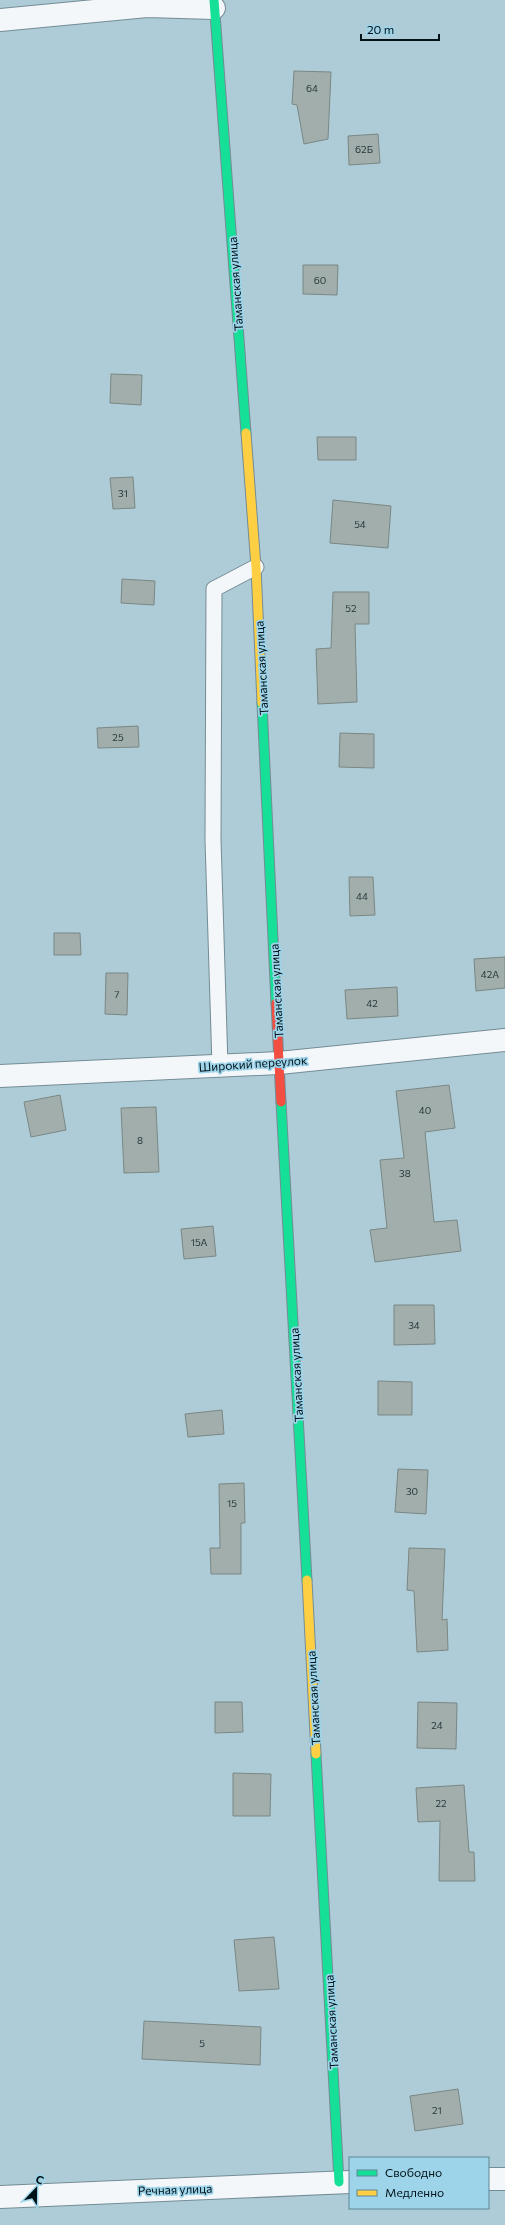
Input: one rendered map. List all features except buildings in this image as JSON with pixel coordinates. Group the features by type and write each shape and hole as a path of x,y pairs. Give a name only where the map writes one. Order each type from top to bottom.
{"street":[{"path":"0,20 146,3 214,4"},
{"name":"Таманская улица","path":"214,4 256,567 279,1063 345,2182"},
{"name":"Широкий переулок","path":"0,1076 279,1063 505,1040"},
{"path":"489,2179 505,2179"},
{"name":"Речная улица","path":"0,2197 345,2182"}],"lane":[{"path":"220,1066 213,840 214,589 256,567"}],"traffic: fast":[{"path":"214,0 246,433"},
{"path":"262,703 276,1003"},
{"path":"281,1102 307,1580"},
{"path":"316,1754 339,2182"}],"traffic: slow":[{"path":"246,433 256,567 262,703"},
{"path":"307,1580 316,1754"}],"traffic: jam":[{"path":"276,1003 281,1102"}]}
